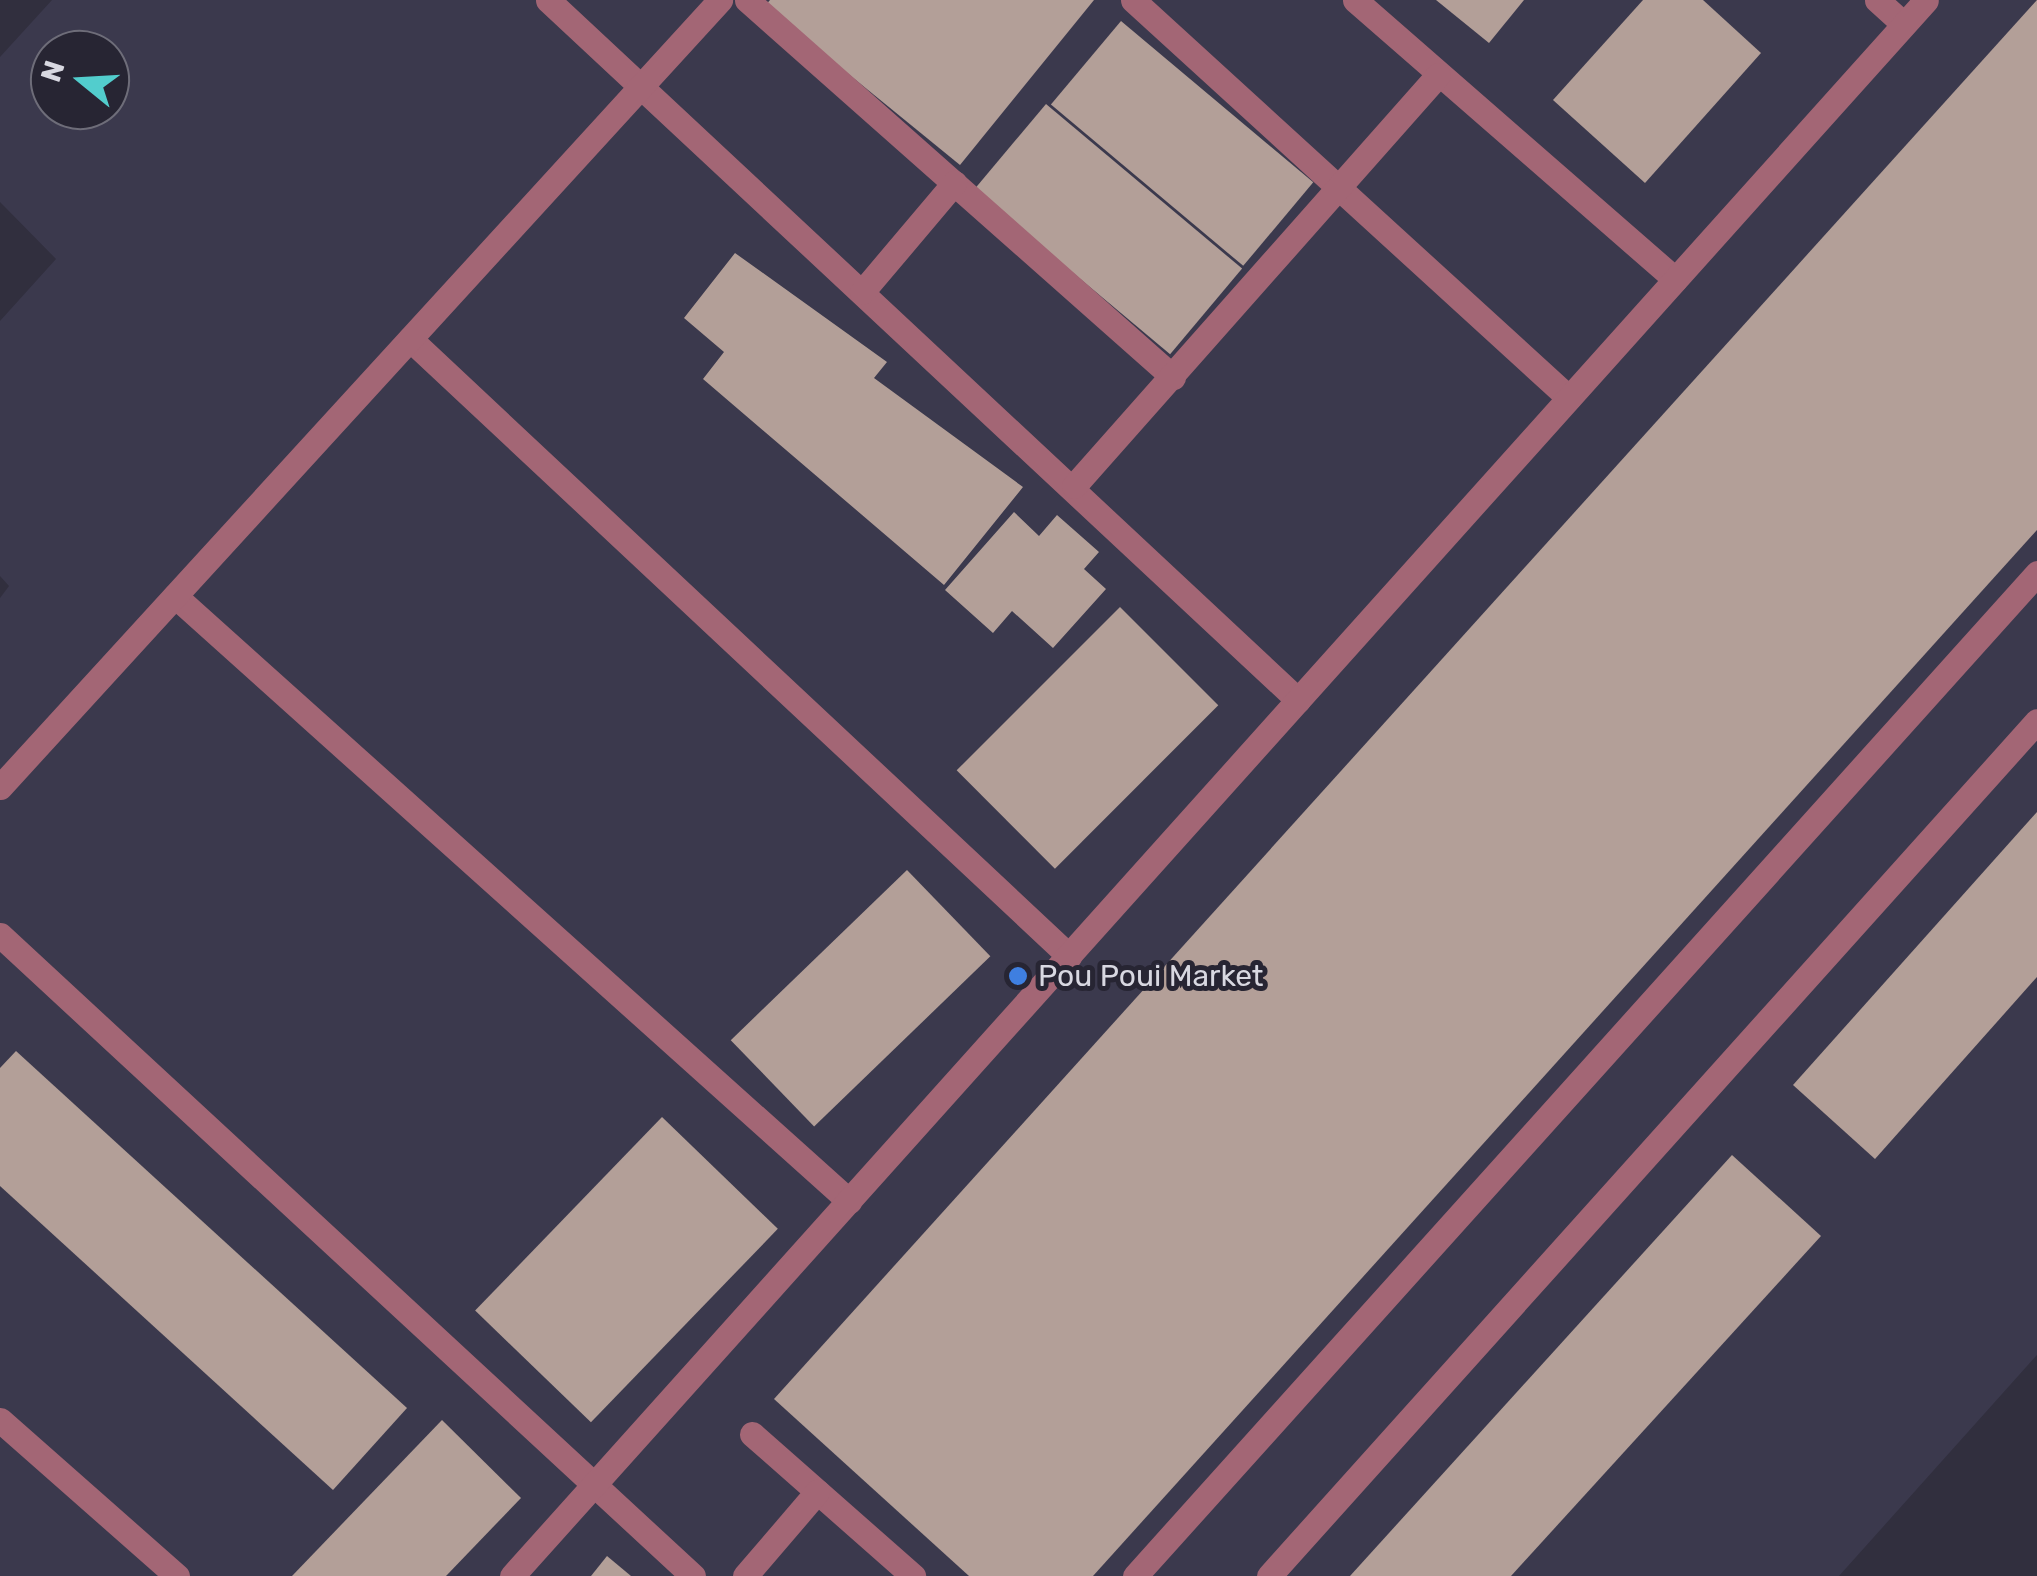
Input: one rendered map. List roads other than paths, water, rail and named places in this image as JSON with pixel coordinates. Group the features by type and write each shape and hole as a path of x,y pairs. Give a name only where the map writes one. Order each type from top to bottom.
{"street":[{"path":"548,0 1074,486 1298,700"},
{"path":"0,787 720,0"},
{"path":"747,0 1173,377"},
{"path":"1133,0 1569,398"},
{"path":"1355,0 1675,280"},
{"path":"1876,0 1904,24"},
{"path":"512,1576 1926,0"},
{"path":"1074,486 1438,75"},
{"path":"862,292 954,183"},
{"path":"410,339 1068,956"},
{"path":"1135,1576 2037,573"},
{"path":"175,596 848,1201"},
{"path":"1269,1576 2037,721"},
{"path":"0,936 592,1488 693,1576"},
{"path":"0,1420 177,1576"},
{"path":"752,1434 914,1576"},
{"path":"745,1576 817,1492"}],"place":[{"name":"Pou Poui Market","path":"1018,976"}]}
